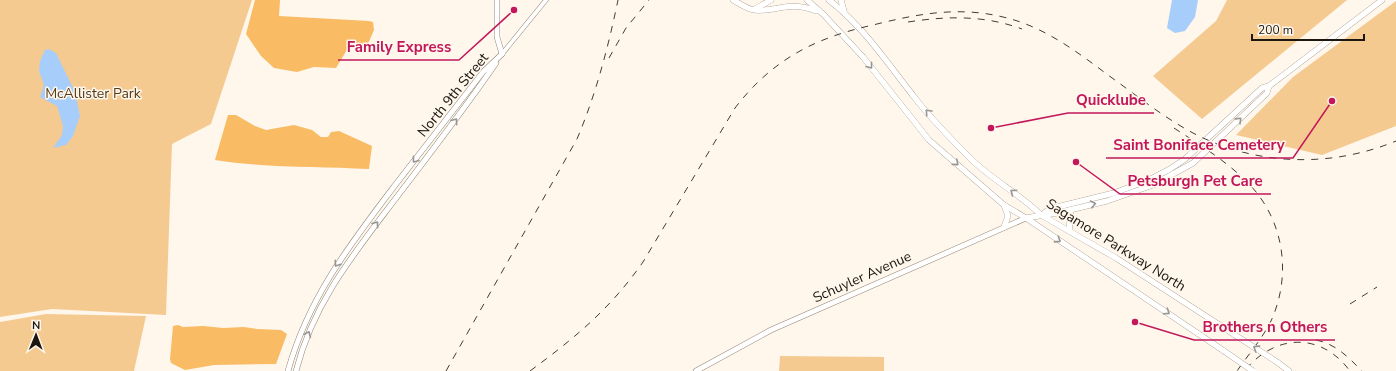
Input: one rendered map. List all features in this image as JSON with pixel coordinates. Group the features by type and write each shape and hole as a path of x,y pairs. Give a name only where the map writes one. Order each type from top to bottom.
{"main road":[{"path":"496,0 497,37 502,54"},
{"path":"733,0 753,10 763,10 799,4 823,14"},
{"path":"753,10 771,0"},
{"name":"Sagamore Parkway North","path":"807,0 823,14 863,57 929,140 1004,205 1026,218 1253,371"},
{"name":"Sagamore Parkway North","path":"829,0 844,12 890,65 916,99 970,158 1041,215 1070,231 1290,371"},
{"path":"841,0 844,12"},
{"name":"Schuyler Avenue","path":"1041,215 1049,209 1099,197 1149,180 1170,169 1185,159 1262,88 1269,86 1382,0"},
{"name":"North 9th Street","path":"288,371 303,326 335,267 379,207 483,72 502,54"},
{"name":"North 9th Street","path":"296,371 306,338 336,278 472,97 502,54"},
{"name":"Schuyler Avenue","path":"696,371 771,330 1026,218 1071,210 1107,201 1154,185 1193,163 1267,93 1269,86"},
{"path":"1004,205 1008,216 1004,227"},
{"path":"1070,231 1069,222 1071,210"}],"street":[{"path":"502,54 546,0"}],"green space":[{"name":"McAllister Park","path":"0,0 252,0 211,124 172,144 166,315 52,309 0,317"},
{"path":"1227,0 1347,0 1202,119 1153,76 1216,21"},
{"path":"1396,1 1396,126 1322,155 1236,135 1293,77"},
{"path":"46,314 146,316 134,371 0,371 0,322"},
{"path":"780,356 884,357 884,371 779,371"}],"shaded area":[{"path":"255,0 280,0 279,16 369,21 373,22 374,30 367,46 348,48 336,68 314,67 297,72 274,68 261,56 246,34"},
{"path":"228,115 236,115 255,126 266,130 294,125 312,130 321,137 328,137 331,132 339,131 372,146 369,169 273,166 215,160"},
{"path":"178,325 183,327 244,327 281,330 287,334 276,364 214,365 185,370 171,363 170,359 173,326"}],"water":[{"path":"1172,0 1198,0 1195,17 1185,31 1175,33 1167,28"},
{"path":"49,49 56,53 75,92 80,116 73,136 66,145 53,148 62,135 63,126 57,106 40,97 44,85 39,71 40,61 45,50"}],"railway":[{"path":"446,371 577,139 601,71 618,0"},
{"path":"609,58 626,28 649,0"},
{"path":"530,371 577,334 605,308 631,279 643,262 735,108 749,91 779,64 796,53 813,44 852,30 889,21 938,13 970,12 1003,17 1032,26 1058,40 1182,127 1217,144 1242,152 1294,160 1320,159 1346,156 1371,150 1396,141"},
{"path":"908,22 965,18 994,21 1022,29"},
{"path":"1174,128 1223,161 1250,185 1262,199 1271,215 1277,232 1283,267 1278,303 1267,328 1237,371"},
{"path":"1350,304 1377,287"},
{"path":"1316,340 1336,348 1347,356 1362,371"},
{"path":"1246,369 1258,357 1271,349 1284,344 1298,342 1312,344 1326,349 1338,358 1350,371"}],"place":[{"name":"Family Express","path":"514,10"},
{"name":"Saint Boniface Cemetery","path":"1332,101"},
{"name":"Quicklube","path":"991,128"},
{"name":"Petsburgh Pet Care","path":"1076,162"},
{"name":"Brothers n Others","path":"1135,322"}]}
